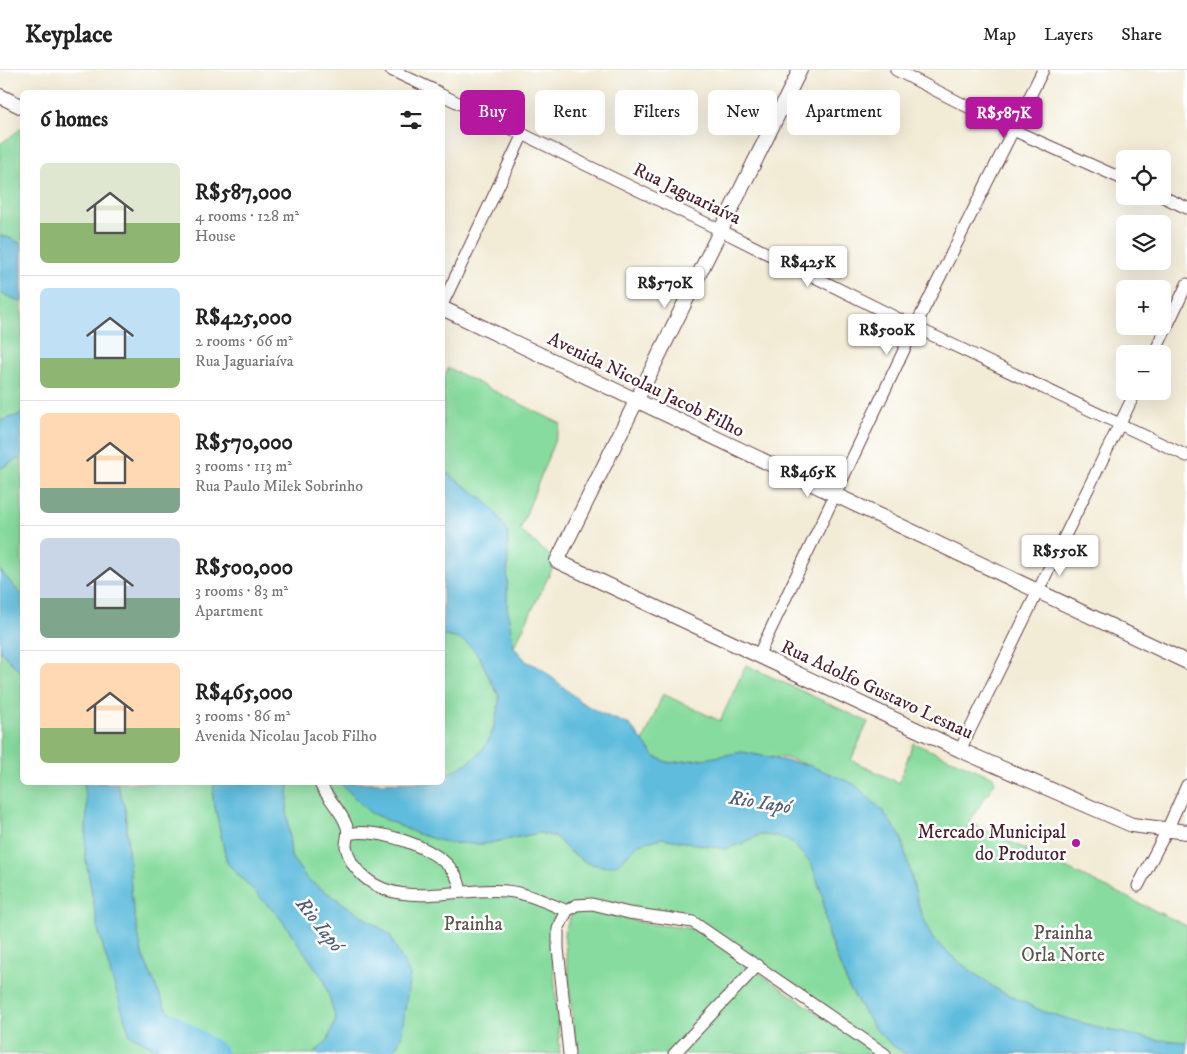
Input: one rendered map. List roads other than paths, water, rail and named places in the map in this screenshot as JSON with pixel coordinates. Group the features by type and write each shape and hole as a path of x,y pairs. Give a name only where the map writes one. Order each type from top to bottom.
{"street":[{"path":"391,70 434,90"},
{"path":"635,401 800,70"},
{"path":"896,70 1013,130 1116,176"},
{"path":"758,656 915,327 1042,70"},
{"path":"0,96 20,106"},
{"name":"Rua Jaguariaíva","path":"445,96 460,104"},
{"path":"445,300 523,135"},
{"name":"Rua Jaguariaíva","path":"525,135 915,327 1187,456"},
{"path":"1171,201 1187,208"},
{"path":"1158,345 1187,284"},
{"name":"Avenida Nicolau Jacob Filho","path":"445,307 635,401 1187,662"},
{"path":"960,750 1132,400"},
{"name":"Rua Adolfo Gustavo Lesnau","path":"635,401 557,561 960,750 1132,825 1187,832"},
{"path":"321,785 343,817 349,834 346,847 353,866 361,875 382,888 394,894 405,895 461,891 507,891 536,899 567,911"},
{"path":"1138,886 1187,786"},
{"path":"349,834 388,835 420,848 451,868 458,879 461,891"},
{"path":"569,1054 558,948 558,928 567,911 576,905 592,904 629,913 693,922 885,1054"},
{"path":"674,1054 758,965"}],"water":[{"path":"0,236 20,243 20,301 0,293"},
{"path":"20,415 20,459 15,460 0,469 0,421"},
{"path":"445,471 483,499 496,513 508,533 507,608 514,647 526,661 542,669 581,702 600,713 630,725 655,757 669,763 742,752 811,766 854,784 883,811 901,837 919,907 932,938 956,960 996,989 1044,1012 1104,1029 1157,1040 1187,1042 1187,1054 907,1054 893,1046 874,1028 849,988 828,935 822,894 811,863 792,843 777,836 759,835 725,849 662,838 639,844 618,864 606,867 587,863 569,851 556,837 539,833 485,844 448,843 418,834 369,812 342,785 445,785 445,774 473,759 491,735 495,724 499,697 476,652 466,643 445,636"},
{"path":"0,570 20,594 20,672 0,651"},
{"path":"84,785 118,785 125,809 132,901 142,954 165,1007 195,1040 217,1054 166,1054 130,1035 98,929 85,854 87,807"},
{"path":"214,785 289,785 287,810 291,857 308,880 389,934 410,975 401,1038 392,1054 313,1054 328,1040 336,1019 324,980 281,919 227,863 213,798"}],"waterway":[{"name":"Rio Iapó","path":"172,1024 217,1054"}],"place":[{"name":"Mercado Municipal do Produtor","path":"1076,843"}],"park label":[{"name":"Prainha","path":"473,924"},
{"name":"Prainha Orla Norte","path":"1063,944"}]}
